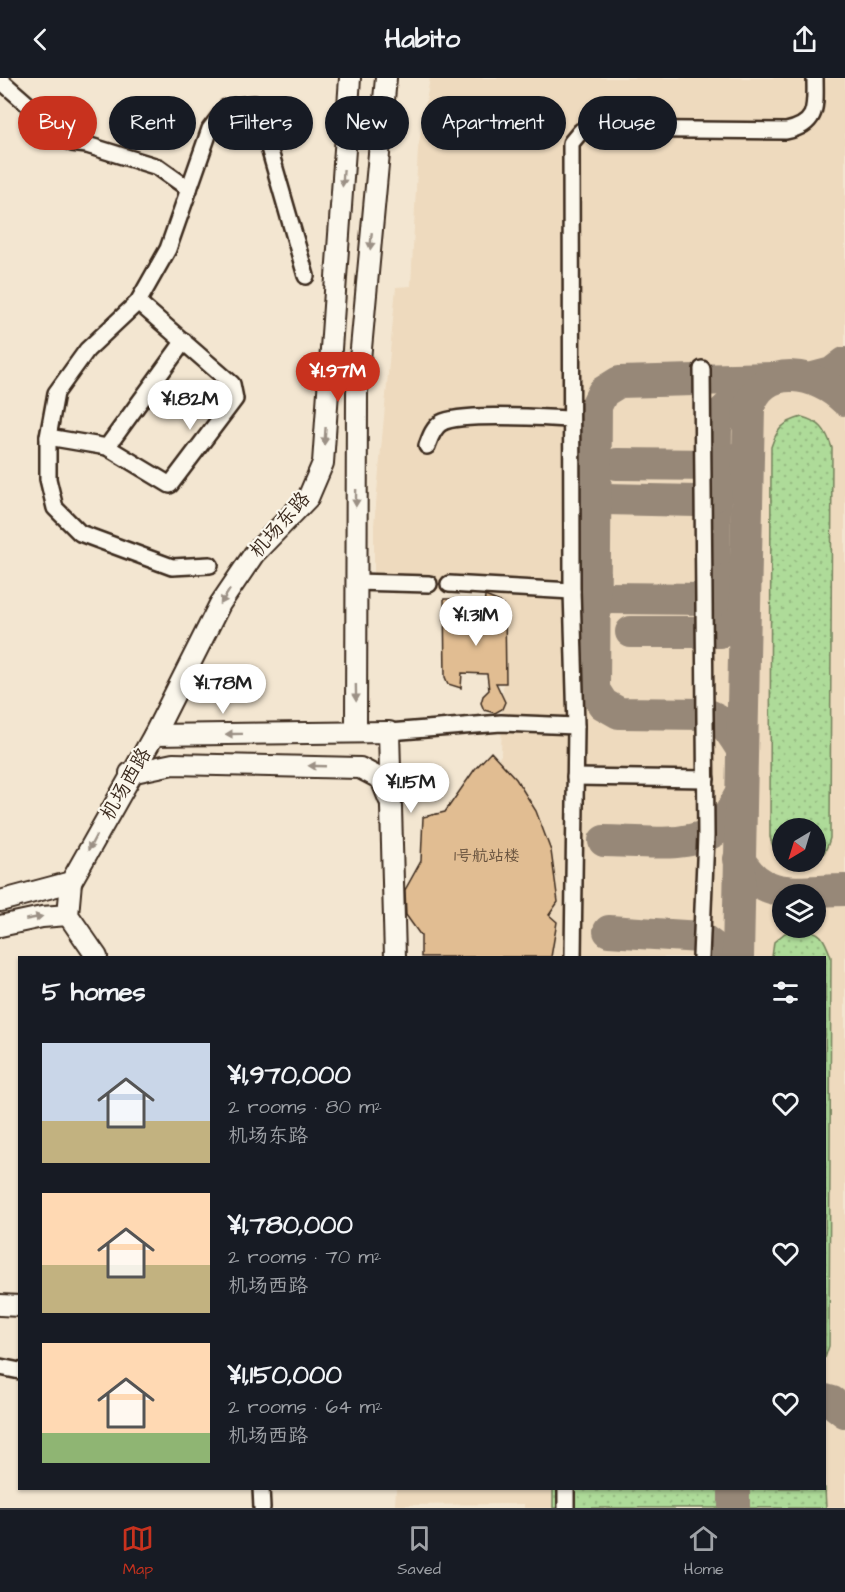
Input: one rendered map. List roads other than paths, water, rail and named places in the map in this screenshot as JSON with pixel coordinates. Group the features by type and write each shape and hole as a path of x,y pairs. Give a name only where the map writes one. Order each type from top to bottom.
{"main road":[{"name":"机场东路","path":"154,735 220,604 254,554 308,498 323,463 350,78"},
{"path":"356,731 357,392 381,80"},
{"name":"机场西路","path":"71,882 130,773 154,735 389,732"},
{"path":"389,732 395,956"},
{"path":"130,773 173,764 360,768 381,779 387,788 391,812 390,956"},
{"path":"0,901 71,882 68,915 96,956"},
{"path":"0,926 42,917 68,915"},
{"path":"0,1305 18,1306"}],"street":[{"path":"573,956 576,726 572,591 570,150 575,137 581,131 592,129 786,131 797,128 803,126 813,114 815,78"},
{"path":"0,80 72,143 87,145 158,167 189,189"},
{"path":"210,565 172,567 80,533 55,508 48,479 48,437 56,393 87,350 138,302 168,249 210,129 226,108 254,104 266,134 306,276"},
{"path":"48,437 107,447 170,485 235,399 232,384 138,302"},
{"path":"107,447 184,341"},
{"path":"701,956 706,779 702,369"},
{"path":"427,446 435,429 449,420 504,416 571,419"},
{"path":"355,582 429,584"},
{"path":"448,584 572,591"},
{"path":"389,732 501,723 576,726"},
{"path":"575,777 706,779"},
{"path":"0,1367 18,1371"},
{"path":"261,1490 262,1508"},
{"path":"566,1490 566,1508"}]}
